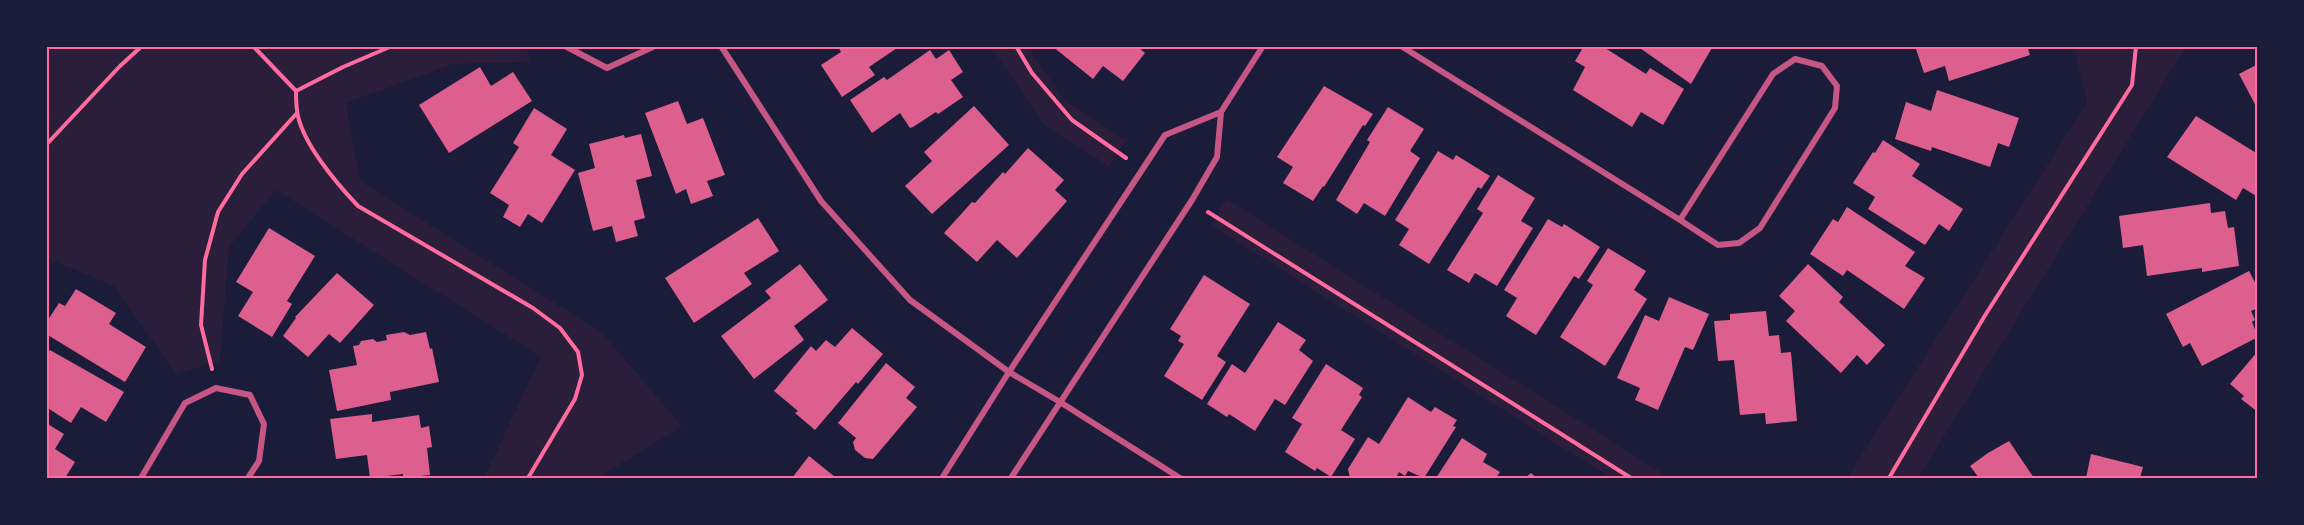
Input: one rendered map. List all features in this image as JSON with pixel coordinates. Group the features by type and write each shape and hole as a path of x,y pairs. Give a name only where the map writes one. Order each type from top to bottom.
{"street":[{"path":"565,46 607,68 655,46"},
{"path":"721,46 821,201 910,300 1008,372 1180,478"},
{"path":"1011,478 1192,200 1217,157 1221,112 1263,46"},
{"path":"1401,46 1718,244 1738,243 1760,228 1835,108 1837,86 1822,66 1796,59 1773,75 1680,220"},
{"path":"942,478 1008,372 1165,135 1221,112"},
{"path":"141,478 185,403 216,388 250,394 264,423 259,461 248,478"}],"path":[{"path":"254,46 296,91 297,113 311,147 336,183 358,206 533,308 560,328 578,352 582,375 575,399 528,478"},
{"path":"296,91 392,46"},
{"path":"1016,46 1032,73 1072,120 1143,170"},
{"path":"1889,478 1984,317 2132,85 2136,46"},
{"path":"46,144 120,66 142,47"},
{"path":"216,388 201,325 205,260 218,212 240,177 297,113"},
{"path":"1192,200 1631,478"}],"shaded area":[{"path":"46,47 527,47 530,62 453,64 346,103 360,181 601,332 682,426 598,478 484,478 541,357 276,190 229,247 220,361 176,374 114,286 47,258"},
{"path":"991,47 1028,47 1065,101 1126,140 1109,166 1045,126"},
{"path":"2074,47 2186,47 1918,478 1847,478 2087,103"},
{"path":"1226,199 1670,478 1611,478 1211,225"}],"building":[{"path":"838,46 900,46 869,67 875,75 842,97 821,65 841,52"},
{"path":"1052,46 1137,46 1145,53 1123,81 1103,66 1093,79"},
{"path":"1584,46 1602,46 1646,74 1650,68 1684,89 1663,125 1641,112 1632,127 1573,90 1585,67 1575,61"},
{"path":"1637,46 1713,46 1691,84"},
{"path":"1915,46 2027,46 2030,55 1949,81 1945,66 1924,73"},
{"path":"930,50 936,59 949,50 963,72 951,80 963,97 913,127 910,128 900,113 872,133 850,100 884,77 887,80"},
{"path":"2258,64 2258,110 2239,74"},
{"path":"480,67 491,86 513,72 532,101 449,153 419,105"},
{"path":"1324,86 1373,114 1365,126 1363,125 1313,201 1283,183 1293,167 1277,157"},
{"path":"1937,90 2019,118 2009,147 1998,143 1990,167 1932,147 1931,151 1895,139 1906,102 1931,111"},
{"path":"678,101 687,124 703,118 725,175 707,181 713,196 691,204 686,189 676,194 645,113"},
{"path":"974,106 1009,145 932,214 905,186 932,161 924,152"},
{"path":"1388,107 1424,129 1410,151 1420,158 1385,216 1364,203 1357,214 1336,200 1370,142 1367,140"},
{"path":"534,108 567,129 551,155 575,170 542,223 528,214 520,227 503,217 509,205 490,193 519,147 513,143"},
{"path":"2196,116 2258,154 2258,197 2243,188 2236,200 2167,157"},
{"path":"641,134 652,176 636,180 645,218 634,221 638,236 616,242 612,226 593,231 578,173 595,168 589,144 624,135 625,138"},
{"path":"1883,140 1920,164 1912,176 1963,209 1949,231 1939,224 1925,245 1868,209 1875,197 1853,183"},
{"path":"1028,148 1064,180 1055,190 1067,201 1017,258 997,240 977,262 944,233 1003,172 1005,174"},
{"path":"1438,151 1453,160 1456,155 1490,176 1481,189 1478,187 1429,264 1399,245 1409,229 1395,220"},
{"path":"1498,175 1535,198 1521,221 1533,228 1497,286 1475,273 1469,283 1447,270 1483,213 1477,209"},
{"path":"2210,203 2211,213 2225,211 2228,228 2234,227 2239,266 2202,272 2202,268 2147,276 2143,245 2123,248 2119,216"},
{"path":"1847,207 1915,252 1905,266 1925,278 1904,309 1847,270 1843,276 1810,254 1833,219 1838,222"},
{"path":"758,218 779,251 744,273 752,284 694,323 665,278"},
{"path":"1548,219 1562,227 1564,224 1600,247 1579,279 1574,276 1536,335 1506,316 1517,298 1504,290"},
{"path":"269,228 315,256 287,301 292,304 272,337 238,316 253,292 236,282"},
{"path":"1608,248 1646,271 1634,290 1647,299 1605,366 1560,337 1593,285 1587,281"},
{"path":"800,264 828,300 794,326 804,340 754,379 721,336 771,298 765,291"},
{"path":"1808,264 1843,297 1839,302 1885,345 1867,365 1857,355 1841,373 1786,321 1795,311 1779,296"},
{"path":"2249,271 2258,288 2258,308 2251,311 2255,320 2252,322 2258,337 2202,366 2190,343 2183,347 2166,314"},
{"path":"337,273 374,305 340,343 329,334 308,357 283,336 295,317"},
{"path":"1204,275 1250,304 1217,356 1226,362 1202,400 1164,376 1184,344 1178,341 1181,336 1170,329"},
{"path":"76,289 116,313 109,324 146,347 125,382 46,334 46,323 59,303 65,306"},
{"path":"1669,297 1709,314 1693,350 1685,347 1658,410 1635,400 1640,388 1617,378 1645,315 1659,321"},
{"path":"1766,311 1769,336 1779,335 1781,353 1791,352 1797,421 1766,424 1765,413 1740,415 1734,360 1718,361 1714,321 1730,320 1730,314"},
{"path":"1278,322 1306,340 1299,350 1313,361 1285,405 1275,399 1255,431 1229,414 1227,417 1207,404 1232,364 1245,373"},
{"path":"852,328 883,354 815,430 795,413 798,411 774,391 811,346 816,351 826,340 835,347"},
{"path":"404,332 410,335 426,332 439,382 390,392 391,400 337,411 329,370 357,365 353,346 359,345 361,341 387,340 386,335"},
{"path":"50,350 124,392 106,422 81,407 71,423 46,407 46,355"},
{"path":"2258,351 2258,412 2241,399 2244,396 2230,384"},
{"path":"886,363 915,387 906,398 917,407 873,459 865,458 855,450 853,442 856,438 838,423"},
{"path":"1326,364 1363,388 1359,395 1362,397 1341,430 1355,439 1331,477 1317,468 1315,471 1285,452 1302,424 1292,418"},
{"path":"1408,397 1431,412 1435,407 1457,420 1453,426 1456,427 1424,478 1408,471 1405,476 1399,472 1396,478 1350,478 1348,469 1368,437 1379,444"},
{"path":"372,414 372,422 419,415 421,428 429,426 432,447 427,448 430,475 403,478 403,474 370,478 367,455 336,459 330,419"},
{"path":"46,423 64,434 55,449 75,462 65,478 46,478"},
{"path":"1462,438 1487,454 1483,462 1500,472 1496,478 1436,478"},
{"path":"2009,441 2034,478 1979,478 1970,466"},
{"path":"2091,454 2143,467 2140,478 2086,478"},
{"path":"809,456 835,477 792,478"},
{"path":"1531,473 1537,478 1525,478"}]}
